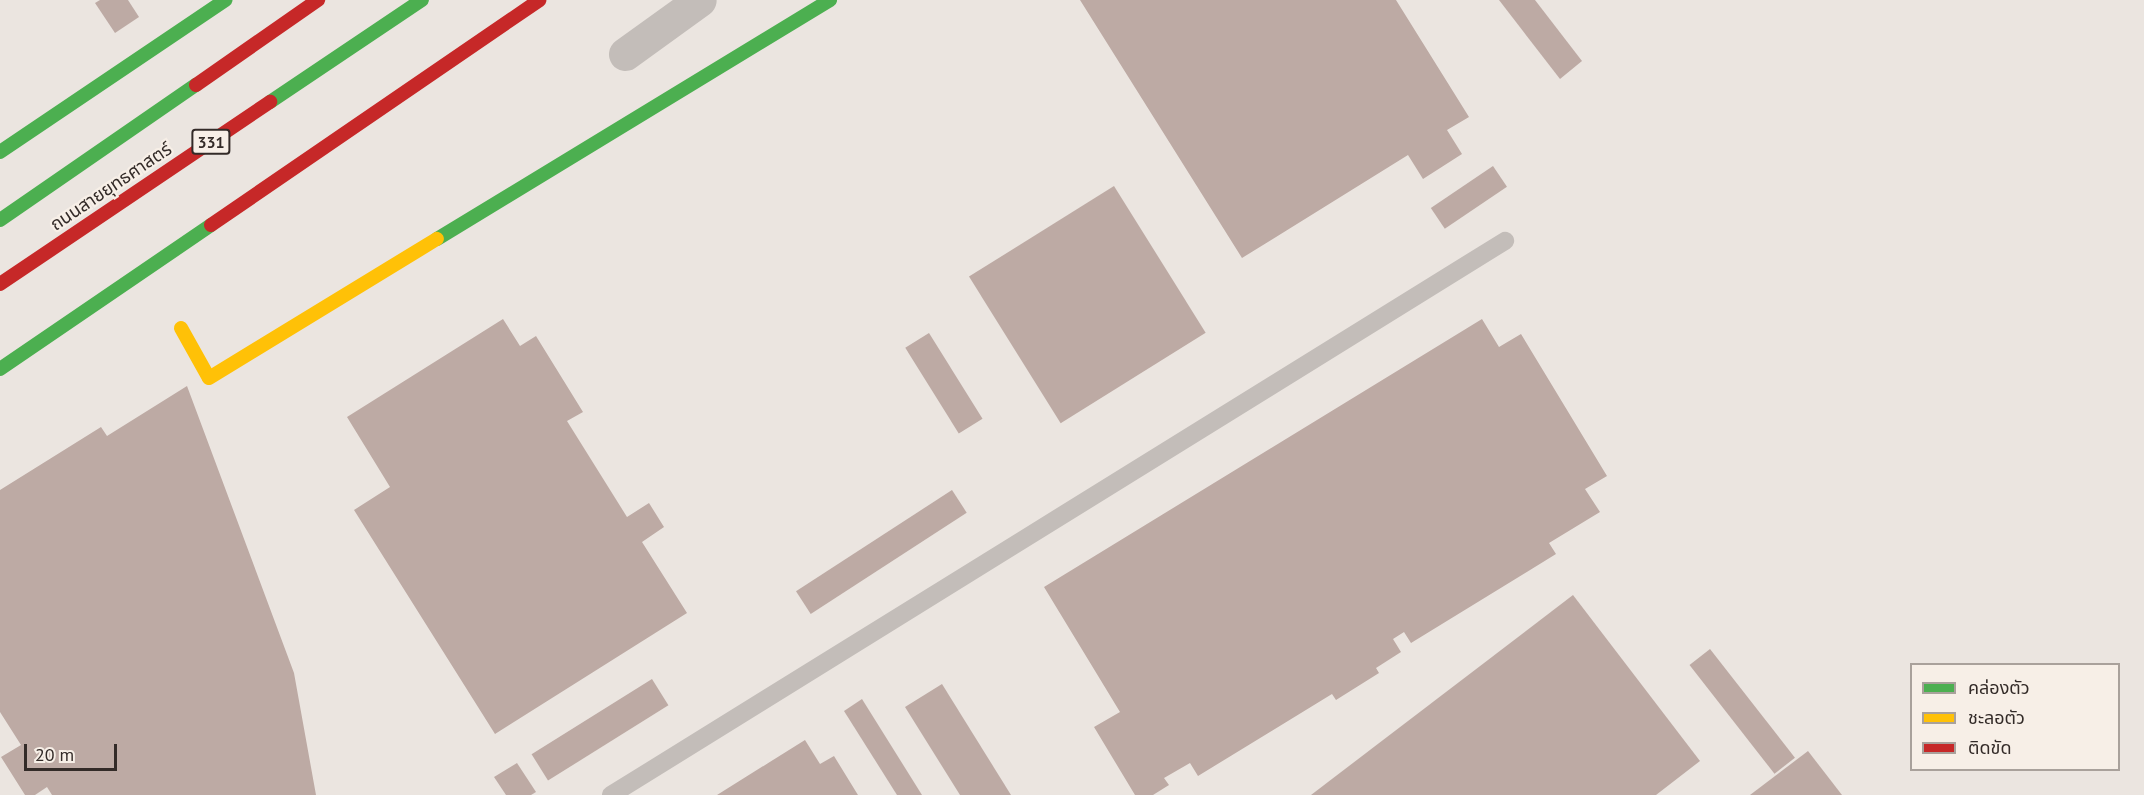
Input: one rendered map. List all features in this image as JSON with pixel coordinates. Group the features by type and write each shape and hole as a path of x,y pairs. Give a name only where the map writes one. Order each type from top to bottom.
{"main road":[{"path":"0,152 225,0"},
{"name":"ถนนสายยุทธศาสตร์","path":"0,220 318,0"},
{"name":"ถนนสายยุทธศาสตร์","path":"0,284 422,0"},
{"path":"0,369 539,0"},
{"path":"181,328 209,378 830,0"}],"street":[{"path":"625,54 700,0"}],"lane":[{"path":"611,795 1505,241"}],"building":[{"path":"100,0 128,0 139,17 115,33 95,3"},
{"path":"1080,0 1396,0 1469,117 1447,130 1462,154 1423,179 1408,155 1242,258"},
{"path":"1499,0 1535,0 1582,61 1560,79"},
{"path":"1493,166 1507,187 1445,229 1431,208"},
{"path":"1114,186 1206,333 1061,423 969,277"},
{"path":"503,319 520,346 536,336 583,412 567,421 627,517 649,503 664,527 642,542 687,613 495,734 354,510 390,487 347,417"},
{"path":"1482,319 1499,347 1521,334 1607,476 1585,489 1600,512 1549,543 1556,554 1411,643 1404,632 1393,639 1401,652 1376,668 1379,673 1336,700 1332,694 1198,776 1190,763 1164,778 1169,785 1153,795 1135,795 1094,727 1120,712 1044,587"},
{"path":"929,333 983,419 959,433 905,348"},
{"path":"187,386 294,673 316,795 52,795 47,787 35,795 25,795 1,757 21,745 0,712 0,490 101,427 107,436"},
{"path":"952,490 967,513 811,614 796,591"},
{"path":"1573,595 1700,761 1656,795 1311,795"},
{"path":"1710,649 1795,758 1774,774 1690,665"},
{"path":"652,679 668,705 548,781 532,754"},
{"path":"942,684 1011,795 960,795 905,707"},
{"path":"862,699 922,795 897,795 844,711"},
{"path":"805,740 820,764 834,756 858,795 717,795"},
{"path":"1808,751 1842,795 1750,795"},
{"path":"517,763 536,792 531,795 506,795 494,777"}],"traffic: fast":[{"path":"0,152 225,0"},
{"path":"270,102 422,0"},
{"path":"437,239 830,0"},
{"path":"0,220 196,85"},
{"path":"0,369 211,225"}],"traffic: slow":[{"path":"181,328 209,378 437,239"}],"traffic: jam":[{"path":"196,85 318,0"},
{"path":"211,225 539,0"},
{"path":"0,284 270,102"}]}
